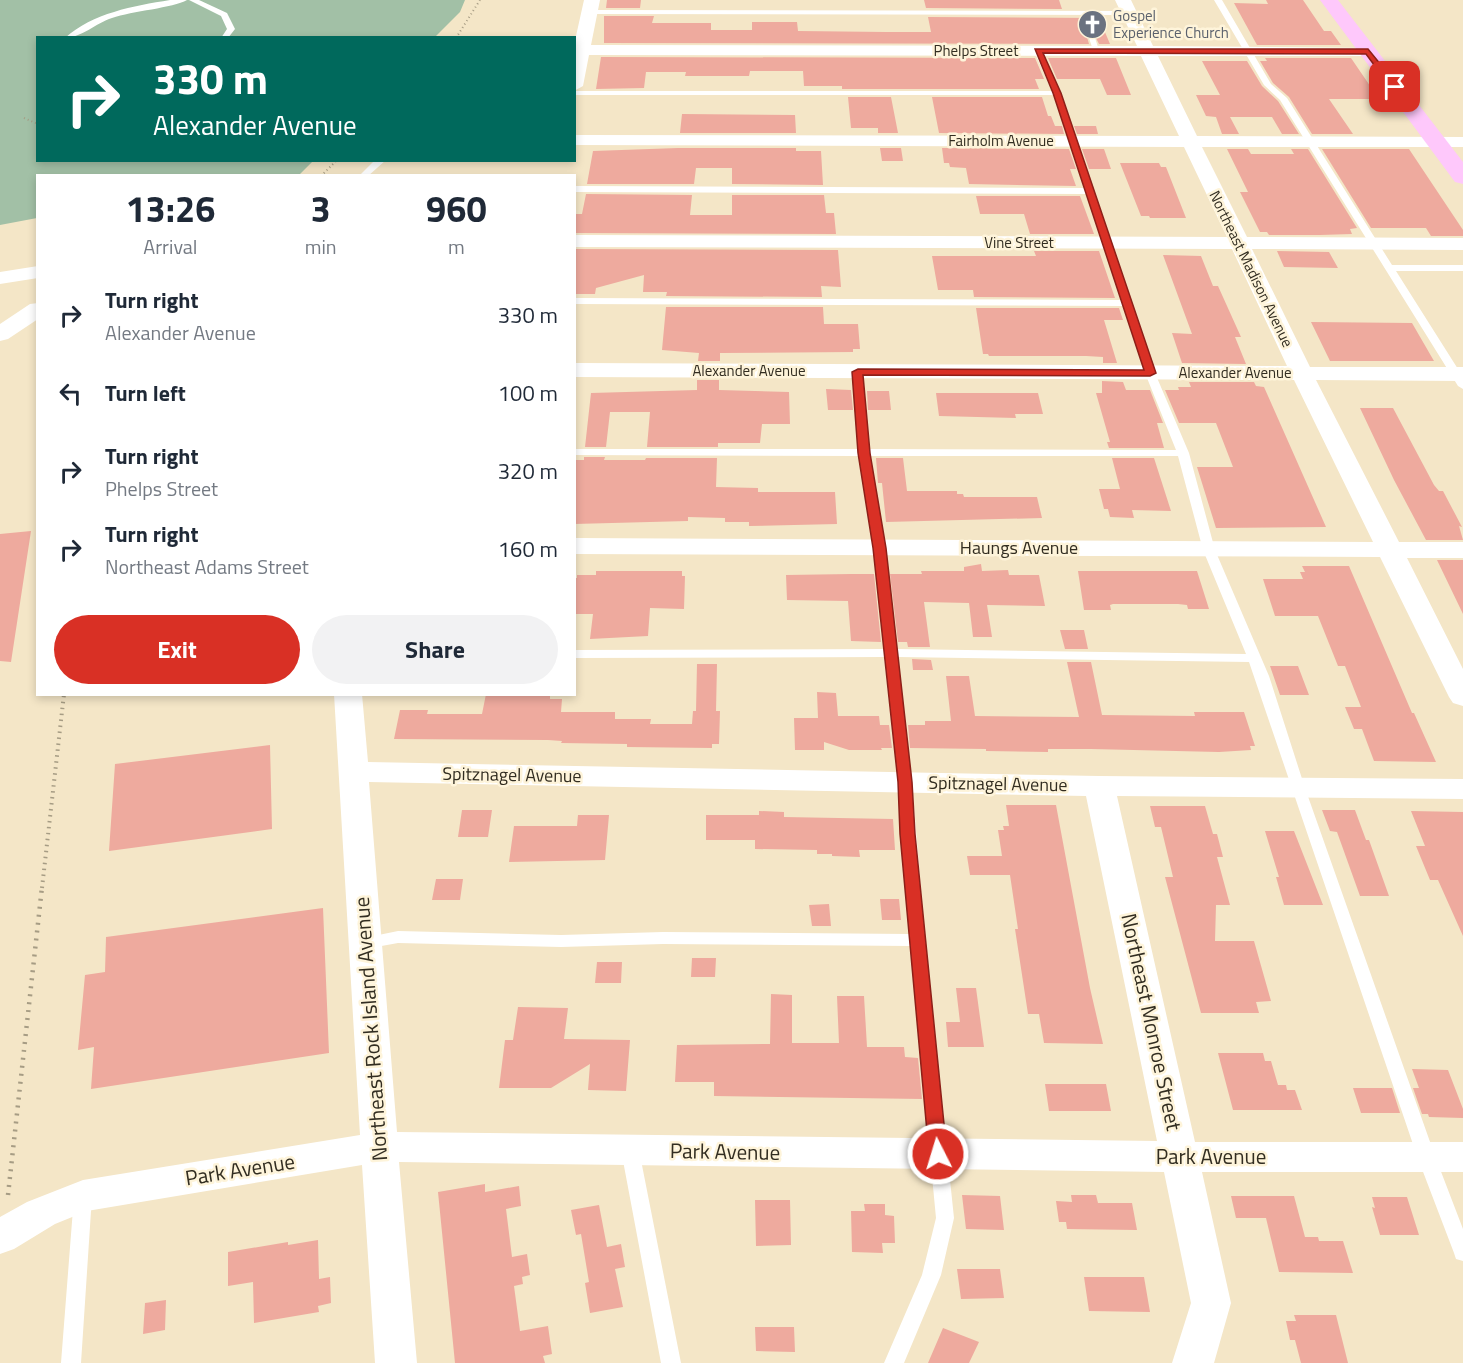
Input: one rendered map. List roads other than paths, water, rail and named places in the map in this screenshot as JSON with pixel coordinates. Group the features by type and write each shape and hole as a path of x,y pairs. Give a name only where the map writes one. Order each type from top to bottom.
{"main road":[{"path":"1329,0 1463,177"}],"street":[{"path":"576,78 590,6"},
{"name":"Northeast Madison Avenue","path":"1126,6 1302,374 1463,697"},
{"name":"Phelps Street","path":"583,50 1038,51 1094,45 1147,51 1368,51"},
{"name":"Fairholm Avenue","path":"576,140 1463,142"},
{"name":"Vine Street","path":"576,241 1463,244"},
{"path":"0,278 36,272"},
{"path":"0,334 36,310"},
{"name":"Alexander Avenue","path":"576,370 1302,374 1461,378"},
{"name":"Haungs Avenue","path":"576,546 1463,550"},
{"name":"Northeast Rock Island Avenue","path":"348,696 396,1363"},
{"name":"Spitznagel Avenue","path":"353,772 1098,786 1463,789"},
{"name":"Northeast Monroe Street","path":"1098,786 1212,1303 1193,1363"},
{"name":"Park Avenue","path":"0,1237 41,1213 83,1196 379,1147 1180,1157 1463,1157"}],"lane":[{"path":"71,36 85,25 123,10 183,0"},
{"path":"193,0 224,15 231,29 226,36"},
{"path":"1218,0 1268,85 1283,98 1461,378"},
{"path":"590,6 1126,6"},
{"path":"1038,51 1057,93 1150,373 1184,453 1209,550 1255,658 1426,1156 1463,1253"},
{"path":"576,93 1057,93"},
{"path":"365,174 380,162"},
{"path":"576,189 1090,191"},
{"path":"1391,268 1463,268"},
{"path":"576,301 1128,303"},
{"path":"858,372 864,453 879,548 905,782 917,940 945,1218 942,1246 934,1273 894,1363"},
{"path":"576,452 1184,453"},
{"path":"576,654 891,654 1255,658"},
{"path":"365,943 398,937 561,941 663,938 917,940"},
{"path":"630,1150 671,1363"},
{"path":"71,1363 83,1196"}],"place":[{"name":"Gospel Experience Church","path":"1092,25"}]}
